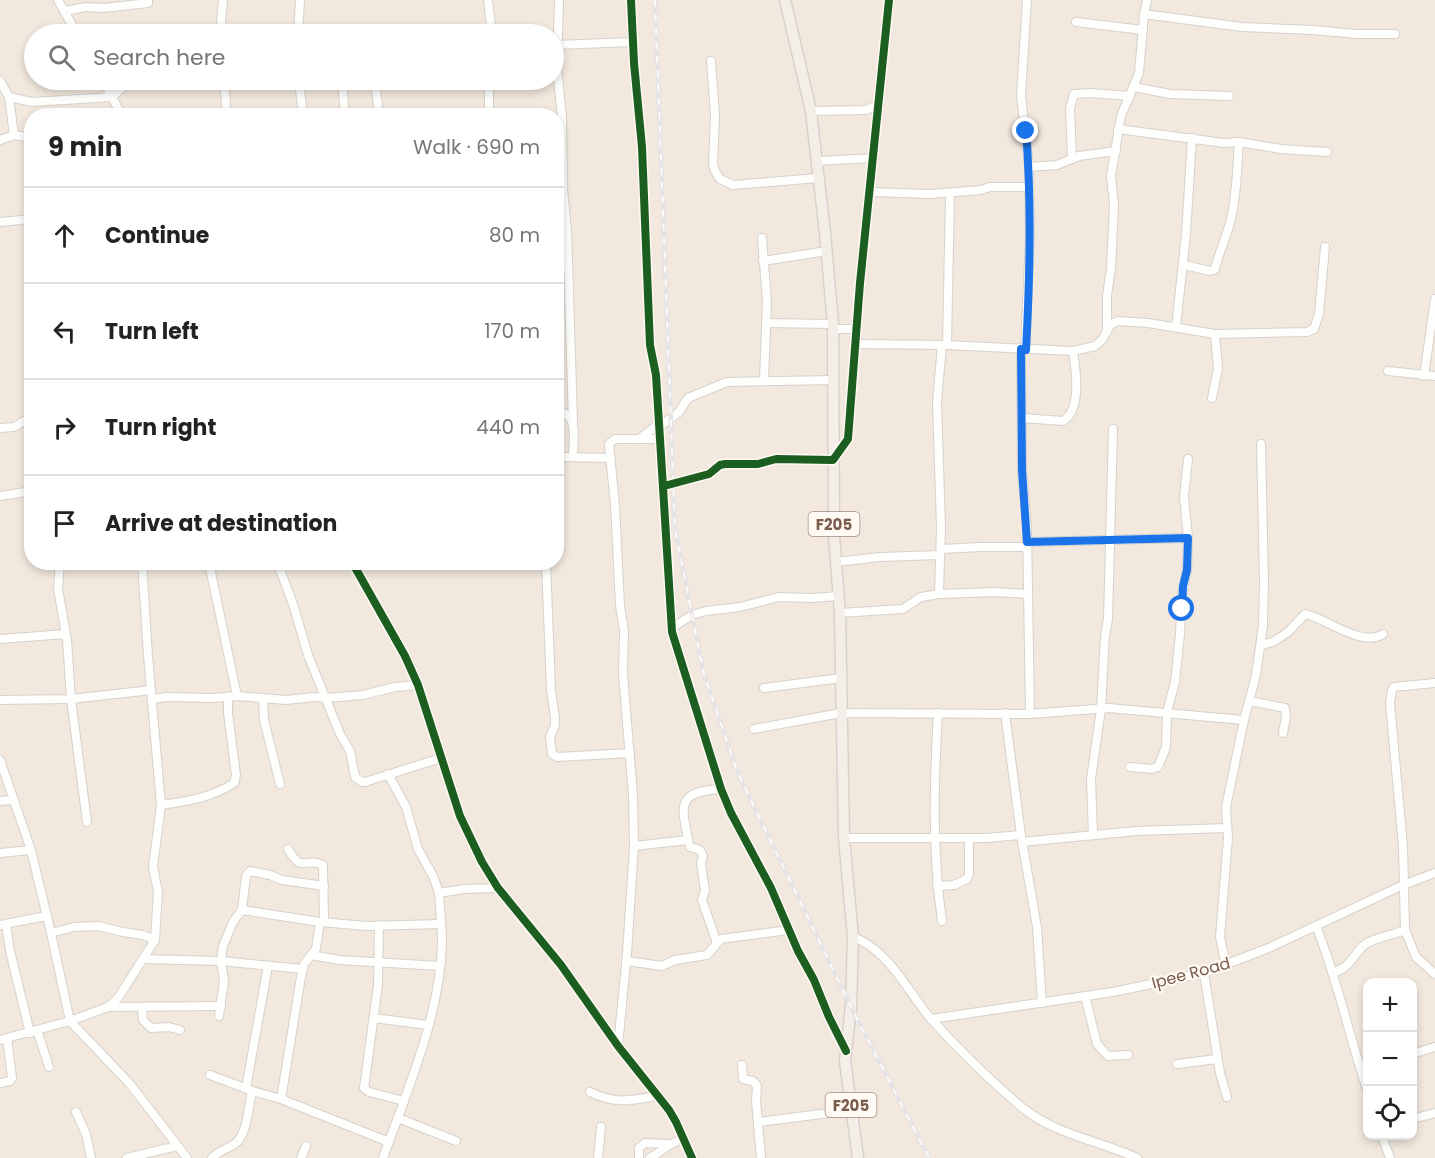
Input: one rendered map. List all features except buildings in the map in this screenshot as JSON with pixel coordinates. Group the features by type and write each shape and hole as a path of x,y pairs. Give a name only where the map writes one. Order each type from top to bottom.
{"main road":[{"name":"F205","path":"785,0 811,111 833,326 834,536 840,613 844,838 853,937 851,1007 846,1051 858,1158"}],"street":[{"path":"58,0 71,24"},
{"path":"64,11 86,7 104,8 116,3 135,6 148,3 148,0"},
{"path":"222,24 223,0"},
{"path":"299,24 300,0"},
{"path":"488,0 491,24"},
{"path":"557,24 559,0"},
{"path":"631,0 632,42 642,147 650,345 656,375 661,439 672,628 721,789 740,831 758,860 846,1051"},
{"path":"664,486 709,474 720,465 725,464 758,464 776,459 833,460 848,439 856,329 889,0"},
{"path":"1027,0 1021,95 1029,167 1029,283 1023,349 1022,470 1027,545 1030,714"},
{"path":"1107,332 1107,295 1111,269 1114,205 1111,176 1121,116 1139,73 1147,0"},
{"path":"1144,14 1242,27 1395,34"},
{"path":"1076,22 1143,30"},
{"path":"564,45 632,42"},
{"path":"711,62 715,115 713,165 720,179 733,185 818,178"},
{"path":"0,81 9,97 14,135"},
{"path":"1134,87 1170,94 1229,96"},
{"path":"108,90 118,108"},
{"path":"9,97 32,102 112,97 120,90"},
{"path":"225,90 226,108"},
{"path":"301,90 302,108"},
{"path":"343,90 344,108"},
{"path":"376,90 378,108"},
{"path":"489,90 489,108"},
{"path":"559,90 561,108"},
{"path":"1072,158 1070,108 1074,94 1130,96"},
{"path":"811,111 866,110 879,104"},
{"path":"1118,129 1224,143 1239,142 1281,149 1327,152"},
{"path":"0,140 14,135 24,137"},
{"path":"1176,327 1184,265 1192,138"},
{"path":"1184,265 1210,271 1215,269 1218,253 1231,219 1237,187 1239,142"},
{"path":"1029,167 1057,165 1072,158 1116,152"},
{"path":"817,161 874,158"},
{"path":"564,173 573,456"},
{"path":"870,192 950,193 990,187 1029,187"},
{"path":"939,594 937,402 944,345 950,193"},
{"path":"0,222 24,220"},
{"path":"762,238 766,275 764,380"},
{"path":"855,344 944,345 1073,351 1095,346 1102,340 1111,324 1118,321 1215,334 1307,332 1314,329 1319,314 1325,246"},
{"path":"763,261 827,251"},
{"path":"1424,376 1435,299"},
{"path":"766,323 856,329"},
{"path":"1212,398 1218,368 1215,334"},
{"path":"1022,418 1063,421 1072,414 1075,408 1076,376 1073,351"},
{"path":"1388,371 1435,376"},
{"path":"639,439 679,412 688,398 727,382 834,380"},
{"path":"564,404 571,397"},
{"path":"564,412 573,421"},
{"path":"0,428 14,427 24,421"},
{"path":"1093,835 1091,779 1101,709 1108,619 1113,429"},
{"path":"618,1046 627,960 634,846 633,795 624,698 624,631 620,606 610,442 661,439"},
{"path":"1226,965 1220,937 1227,828 1226,807 1261,645 1264,582 1261,444"},
{"path":"564,457 611,458"},
{"path":"1130,767 1158,767 1166,747 1167,712 1175,682 1182,594 1187,570 1188,538 1185,497 1188,459"},
{"path":"0,496 24,492"},
{"path":"836,562 981,547 1110,539 1188,538"},
{"path":"59,570 58,589 66,634 71,699 87,822"},
{"path":"0,1083 10,1081 12,1078 4,1039 70,1021 108,1007 118,998 155,940 158,892 153,867 161,805 143,570"},
{"path":"161,805 198,800 214,794 234,783 236,775 228,713 232,696 210,570"},
{"path":"280,570 308,655 350,751 355,777 365,782 441,758"},
{"path":"357,570 405,656 418,685 460,816 482,862 498,888 561,965 618,1046 676,1122 692,1158"},
{"path":"546,570 551,690 555,718 550,737 552,754 557,757 630,753"},
{"path":"840,613 903,609 921,597 939,594 995,592 1028,594"},
{"path":"672,628 692,615 740,607 779,597 839,596"},
{"path":"1261,645 1273,642 1288,632 1305,614 1335,628 1367,638 1383,634"},
{"path":"0,639 66,634"},
{"path":"764,688 841,678"},
{"path":"1435,683 1397,686 1392,690 1391,720 1403,846 1405,930 1416,957 1435,974"},
{"path":"152,699 232,696 286,700 326,698 363,695 395,687 418,685"},
{"path":"0,700 71,699 151,690"},
{"path":"263,699 264,720 280,784"},
{"path":"1250,701 1285,708 1283,734"},
{"path":"754,729 841,713 1030,714 1108,708 1244,720"},
{"path":"938,713 934,837 942,921"},
{"path":"1005,713 1021,838 1037,927 1042,1002"},
{"path":"0,760 31,850 70,1021 130,1084 187,1158"},
{"path":"383,1158 428,1024 440,966 441,924 439,893 433,876 418,849 406,807 388,774"},
{"path":"717,943 702,900 705,891 701,863 703,856 700,850 690,847 683,816 684,802 693,794 699,791 721,789"},
{"path":"0,801 14,800"},
{"path":"844,838 1021,838 1227,828"},
{"path":"937,886 954,885 968,879 969,838"},
{"path":"634,846 688,840"},
{"path":"281,1099 303,969 316,949 322,922 324,886 323,866 316,862 300,864 288,849"},
{"path":"0,853 31,850"},
{"path":"219,1016 224,981 221,961 223,946 228,932 242,910 246,876 250,871 282,880 324,886"},
{"name":"Ipee Road","path":"931,1019 1085,996 1204,973 1435,873"},
{"path":"439,893 464,889 498,888"},
{"path":"242,910 322,922 379,925 441,924"},
{"path":"46,915 3,924 33,1031 49,1067"},
{"path":"379,925 379,962 374,1018 364,1088 369,1092 404,1101"},
{"path":"51,933 74,927 98,926 123,933 143,934 155,940"},
{"path":"1316,926 1334,972 1363,1065"},
{"path":"627,960 662,966 675,960 707,954 721,939 789,930"},
{"path":"1334,972 1347,966 1365,944 1405,930"},
{"path":"853,937 865,941 875,950 901,979 931,1019 1018,1103 1044,1122 1137,1158"},
{"path":"311,955 328,959 440,966"},
{"path":"143,959 221,961 303,969"},
{"path":"212,1158 234,1145 244,1129 268,966"},
{"path":"1204,973 1217,1059 1227,1097"},
{"path":"1085,996 1100,1049 1108,1056 1128,1054"},
{"path":"108,1007 221,1006"},
{"path":"142,1008 143,1020 152,1028 169,1027 180,1030"},
{"path":"374,1018 428,1024"},
{"path":"1417,1053 1435,1047"},
{"path":"1177,1064 1217,1059"},
{"path":"742,1065 743,1079 753,1081 757,1086 756,1101 761,1158"},
{"path":"210,1075 281,1099 389,1142"},
{"path":"590,1092 604,1099 628,1101 656,1095"},
{"path":"759,1122 852,1110"},
{"path":"76,1112 84,1127 91,1158"},
{"path":"1417,1118 1435,1113"},
{"path":"398,1118 456,1141"},
{"path":"598,1158 602,1127"},
{"path":"639,1158 639,1148 645,1143 669,1144 683,1139"},
{"path":"1383,1140 1390,1158"},
{"path":"650,1158 669,1144"},
{"path":"127,1158 177,1146"},
{"path":"301,1158 306,1146"}],"shaded area":[{"path":"0,0 1435,0 1435,1158 0,1158"}],"railway":[{"path":"655,0 675,529 703,671 737,771 851,1007 929,1158"}],"cycle path":[{"path":"631,0 642,147 650,345 656,375 672,632 721,789 731,813 771,888 798,951 814,980 846,1051"},
{"path":"664,486 709,474 720,465 725,464 758,464 776,459 833,460 848,439 860,283 889,0"},
{"path":"357,570 405,656 418,685 460,816 482,862 498,888 561,965 618,1046 669,1110 692,1158"}],"route":[{"path":"1026,131 1029,167 1029,295 1026,350 1021,349 1022,470 1027,542 1188,538 1182,609"}]}
